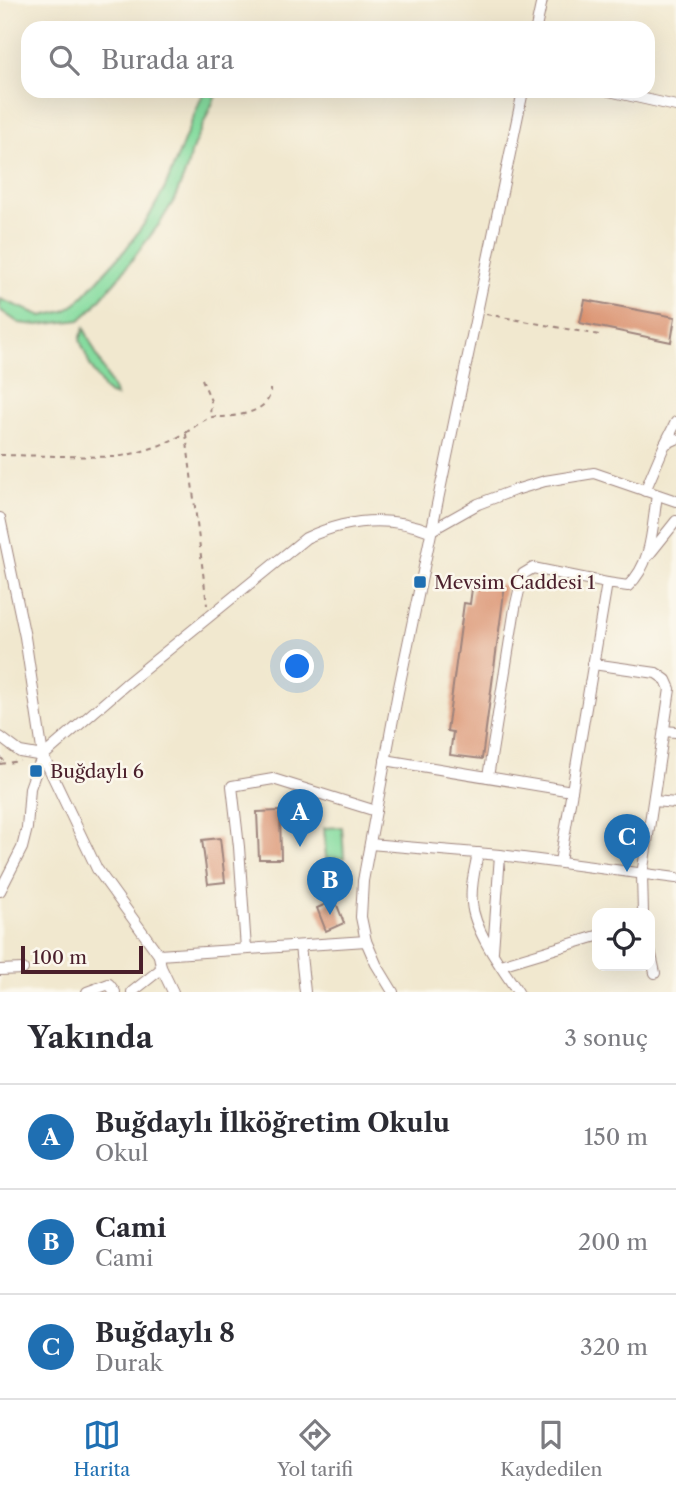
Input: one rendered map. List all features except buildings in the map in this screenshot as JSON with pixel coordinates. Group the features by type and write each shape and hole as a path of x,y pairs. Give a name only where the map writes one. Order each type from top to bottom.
{"street":[{"path":"538,21 542,0"},
{"path":"393,992 366,941 361,917 363,881 430,531 522,98"},
{"path":"640,98 676,106"},
{"path":"645,491 676,422"},
{"path":"665,444 676,439"},
{"path":"0,891 25,838 30,788 43,756 125,685 306,538 350,523 373,520 408,524 430,531 495,497 562,477 594,473 676,501"},
{"path":"647,557 657,495"},
{"path":"0,518 25,637 43,756 96,869 159,955 161,969 173,992"},
{"path":"488,777 515,608 523,574 533,568 628,586 638,577 647,557 676,520"},
{"path":"560,862 607,583"},
{"path":"593,664 656,673 668,684 670,694 642,875 643,908"},
{"path":"664,731 676,732"},
{"path":"0,737 20,751 43,756"},
{"path":"385,760 572,791"},
{"path":"246,949 232,786 273,779 376,811"},
{"path":"654,801 676,803"},
{"path":"370,844 500,855 676,878"},
{"path":"478,853 472,885 476,922 518,992"},
{"path":"493,952 500,855"},
{"path":"501,965 592,938"},
{"path":"159,955 366,941"},
{"path":"300,946 305,992"},
{"path":"0,970 23,969"},
{"path":"132,992 161,969"},
{"path":"87,992 109,985 116,992"}],"path":[{"path":"476,312 599,335"},
{"path":"202,379 211,401 210,417"},
{"path":"0,455 116,457 151,449 186,433 210,417 233,416 255,410 268,400 270,389"},
{"path":"186,433 209,617"},
{"path":"0,757 6,764 0,764"}],"green space":[{"path":"201,98 215,98 174,200 160,223 90,311 80,320 38,325 19,323 0,310 0,299 42,316 65,311 77,303 125,250 147,220 165,188"},
{"path":"84,328 116,396 104,389 90,365 80,340"},
{"path":"342,827 344,858 326,859 324,828"}],"place":[{"name":"Mevsim Caddesi 1","path":"420,582"},
{"name":"Buğdaylı 6","path":"36,771"},
{"name":"Buğdaylı İlköğretim Okulu","path":"300,847"},
{"name":"Buğdaylı 8","path":"627,872"},
{"name":"Cami","path":"330,915"}]}
